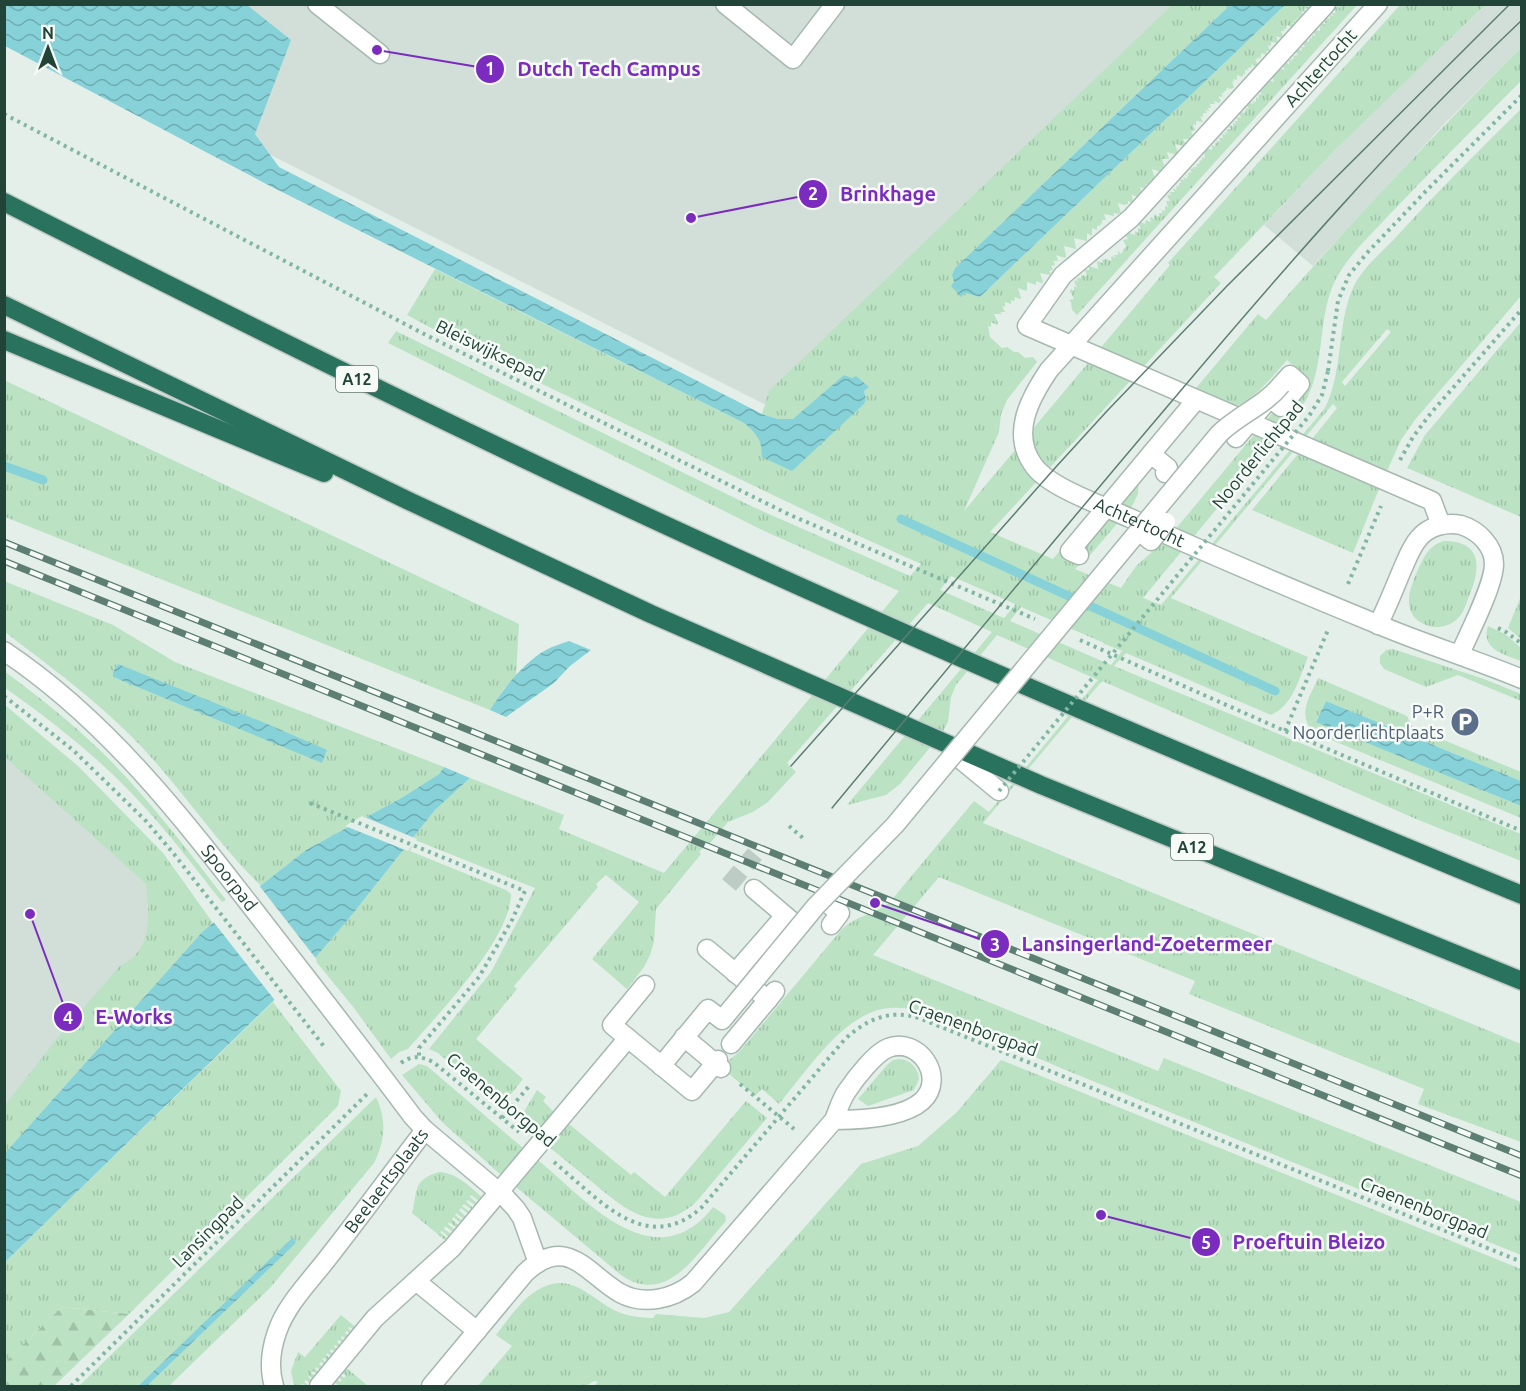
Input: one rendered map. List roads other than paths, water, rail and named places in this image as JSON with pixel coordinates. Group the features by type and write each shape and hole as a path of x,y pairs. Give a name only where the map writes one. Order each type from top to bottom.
{"highway":[{"name":"A12","path":"4,202 382,391 714,548 1144,737 1521,895"},
{"name":"A12","path":"4,305 533,560"},
{"name":"A12","path":"4,340 533,560 1041,785 1521,981"}],"street":[{"path":"317,4 380,54"},
{"path":"725,4 793,59 835,4"},
{"path":"1326,4 1131,219 1064,275 1027,326 1432,501 1441,525"},
{"name":"Achtertocht","path":"1378,4 1049,370 1029,402 1024,422 1026,450 1034,466 1046,478 1060,486 1256,574 1378,625 1460,654 1521,679"},
{"path":"661,1066 708,1009 722,1020 799,927 895,825 1219,434 1268,399 1290,375 1300,384 1281,407 1270,398 1236,438"},
{"path":"1079,555 1070,551 1196,400"},
{"path":"1151,454 1168,468 1165,474"},
{"path":"1139,531 1151,541 1166,522"},
{"path":"1378,625 1414,544 1424,533 1441,525 1461,525 1473,530 1487,543 1494,561 1489,585 1460,654"},
{"name":"Spoorpad","path":"4,651 69,702 126,756 178,813 425,1130"},
{"path":"954,754 999,791"},
{"path":"754,889 799,927"},
{"path":"823,900 840,914 831,925"},
{"path":"735,973 782,919"},
{"path":"707,949 735,973 772,995 731,1044"},
{"path":"645,985 612,1025 692,1091 718,1064 689,1032"},
{"path":"319,1386 375,1318 452,1248 628,1038"},
{"path":"431,1386 525,1273 538,1263 556,1257 575,1259 617,1291 639,1299 660,1299 679,1293 693,1283 834,1120 847,1091 882,1051 904,1046 915,1050 925,1059 930,1070 931,1083 927,1095 918,1104 869,1120 834,1120"},
{"name":"Beelaertsplaats","path":"274,1386 272,1356 277,1331 282,1321 425,1130 499,1192 519,1213 538,1263"},
{"path":"416,1281 477,1331"}],"water":[{"path":"4,5 247,5 291,40 255,134 279,167 762,414 778,419 793,419 844,375 852,378 856,376 869,387 864,391 866,399 864,404 792,471 762,457 758,438 744,423 270,186 5,46"},
{"path":"1230,5 1285,5 980,297 965,293 961,297 951,286 954,282 952,275 955,268"},
{"path":"569,641 591,650 570,666 554,683 506,717 490,710 507,685 530,661 549,649"},
{"path":"118,664 327,750 322,763 113,677"},
{"path":"1326,701 1521,781 1521,806 1316,722"},
{"path":"444,767 470,778 435,810 347,921 302,973 5,1262 5,1153 203,931 306,850 403,797 439,774"},
{"path":"293,1237 296,1243 147,1386 138,1386"}],"waterway":[{"path":"4,466 43,480"},
{"path":"901,519 1275,691"}],"tunnel":[{"path":"729,885 755,854"}],"tram line":[{"path":"791,766 1107,411 1226,287 1510,4"},
{"path":"832,808 1082,507 1295,258 1428,113 1522,20"}],"railway":[{"path":"4,542 1522,1156"},
{"path":"4,561 1522,1176"}],"place":[{"name":"Dutch Tech Campus","path":"377,50"},
{"name":"Brinkhage","path":"691,218"},
{"name":"P+R Noorderlichtplaats","path":"1465,722"},
{"name":"Lansingerland-Zoetermeer","path":"875,903"},
{"name":"E-Works","path":"30,914"},
{"name":"Proeftuin Bleizo","path":"1101,1215"}]}
